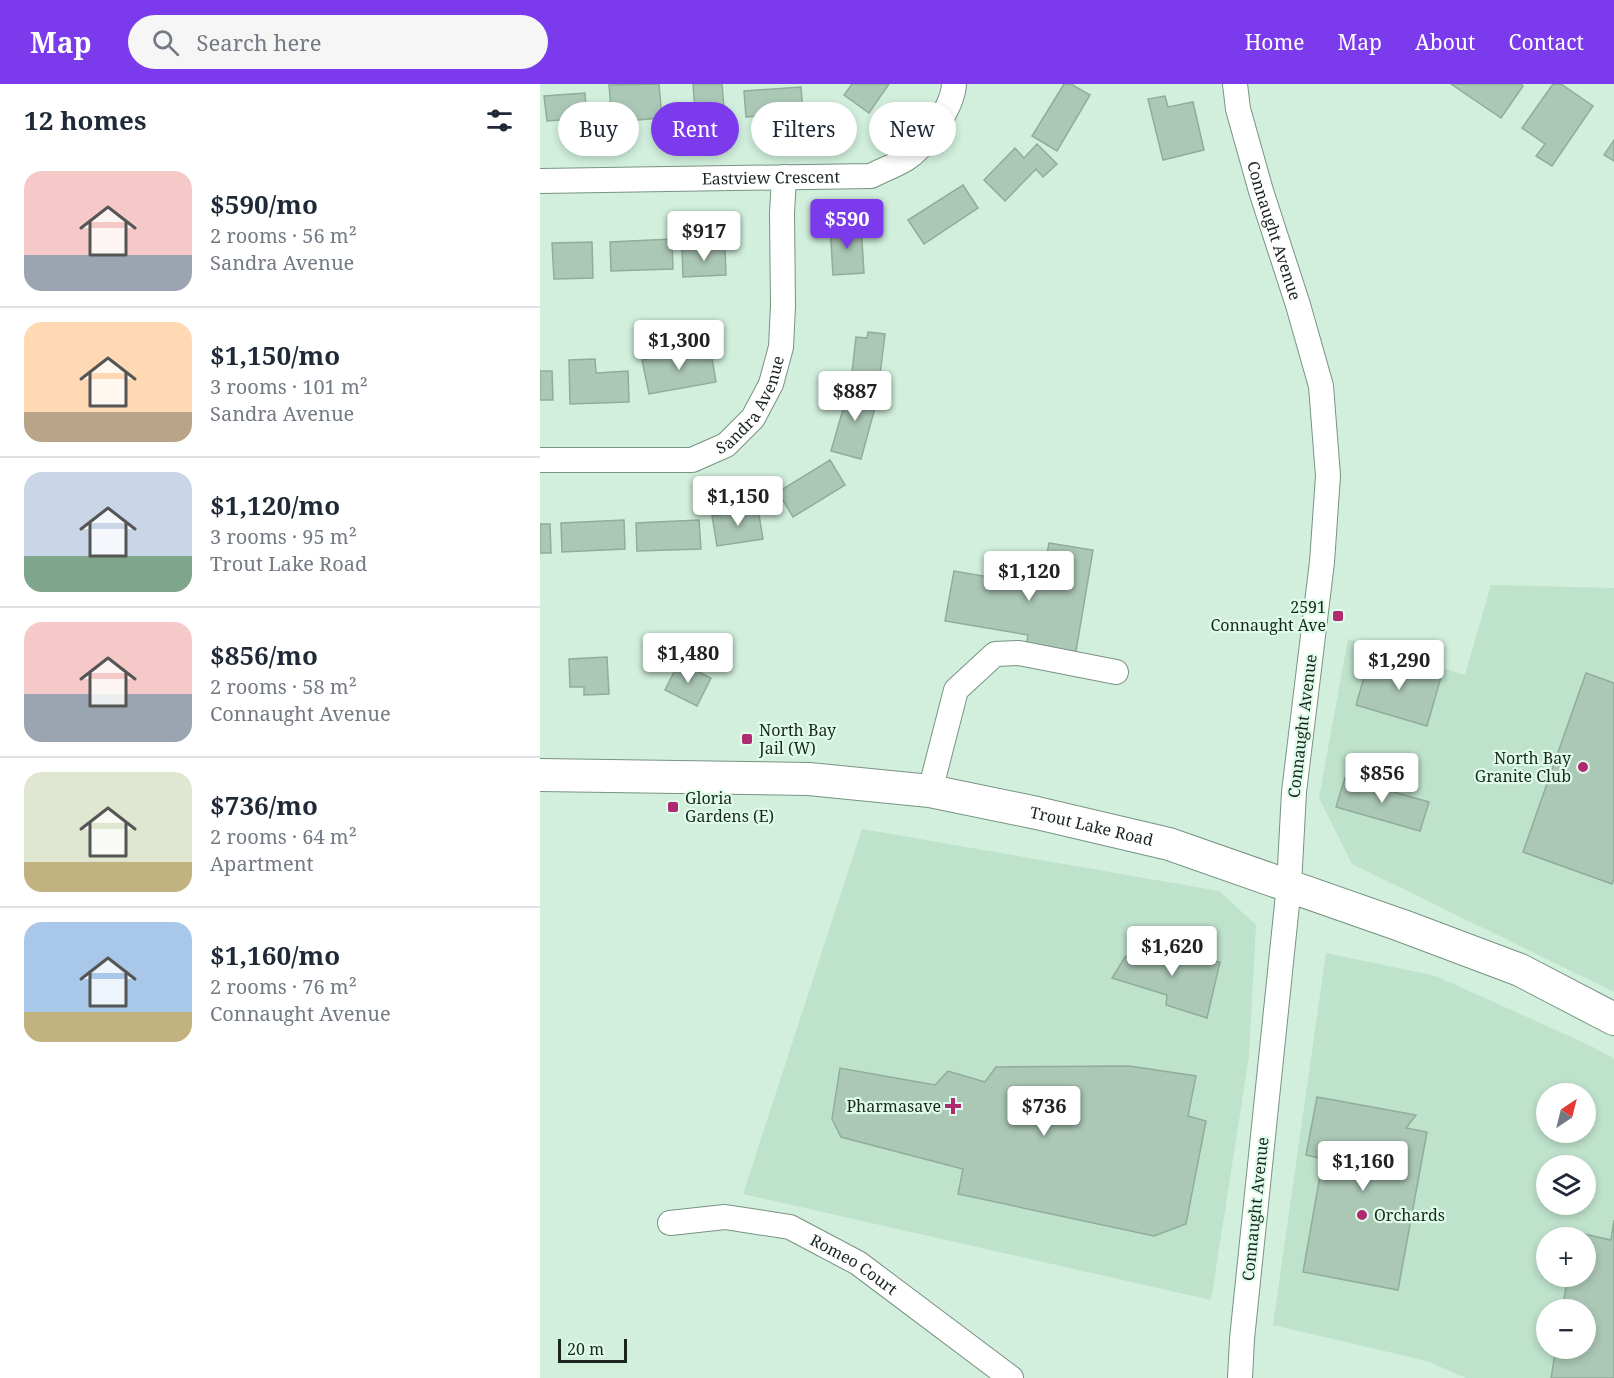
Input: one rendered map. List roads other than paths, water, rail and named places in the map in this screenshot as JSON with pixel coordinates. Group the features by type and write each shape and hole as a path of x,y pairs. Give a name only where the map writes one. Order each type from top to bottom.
{"main road":[{"name":"Trout Lake Road","path":"540,775 809,779 930,791 1037,813 1169,844 1289,885 1520,970 1614,1018"}],"street":[{"name":"Eastview Crescent","path":"540,180 871,176 908,158 934,130 954,94 954,84"},
{"name":"Connaught Avenue","path":"1234,84 1238,110 1261,191 1298,305 1321,386 1328,476 1322,562 1294,792 1289,885 1242,1339 1240,1378"},
{"name":"Sandra Avenue","path":"540,460 692,460 726,445 753,418 771,384 781,347 784,177"},
{"path":"930,791 956,690 995,654 1019,653 1116,672"},
{"name":"Romeo Court","path":"670,1223 725,1217 790,1227 858,1263 1011,1378"}],"place":[{"name":"2591 Connaught Ave","path":"1338,616"},
{"name":"North Bay Jail (W)","path":"747,739"},
{"name":"North Bay Granite Club","path":"1583,767"},
{"name":"Gloria Gardens (E)","path":"673,807"},
{"name":"Pharmasave","path":"953,1106"},
{"name":"Orchards","path":"1362,1215"}]}
